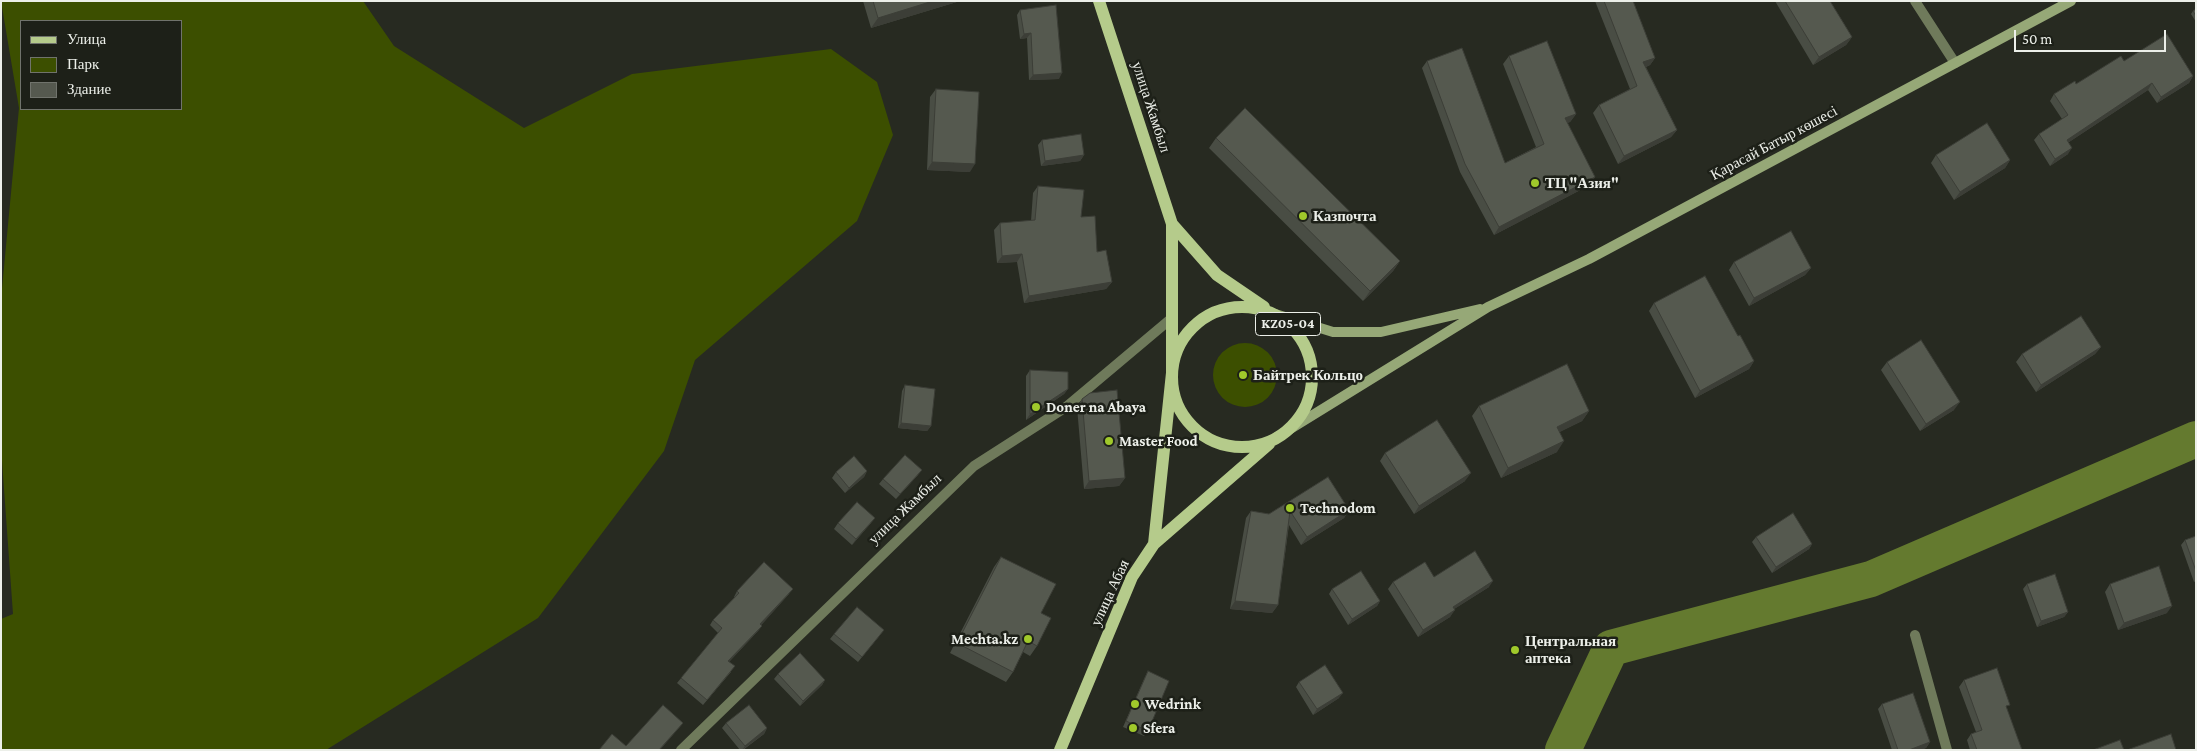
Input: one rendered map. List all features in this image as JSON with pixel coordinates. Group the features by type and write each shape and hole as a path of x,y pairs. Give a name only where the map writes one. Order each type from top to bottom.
{"main road":[{"name":"улица Жамбыл","path":"1099,1 1172,224 1172,373 1154,544"},
{"name":"Қарасай Батыр көшесі","path":"1488,307 1589,259 2071,1"},
{"name":"улица Жамбыл","path":"1172,224 1217,275 1272,313"},
{"name":"KZ05-04","path":"1250,306 1272,313 1291,326 1304,344 1311,364 1311,387 1305,408 1292,426 1274,439 1254,446 1233,446 1213,441 1196,430 1182,413 1174,394 1172,373 1176,350 1188,331 1206,316 1227,308 1250,306"},
{"path":"1272,313 1333,332 1381,332 1488,307"},
{"path":"1274,439 1488,307"},
{"name":"улица Абая","path":"1060,750 1132,577 1154,544 1274,439"}],"street":[{"path":"1915,1 1955,63"},
{"name":"улица Жамбыл","path":"681,750 974,466 1066,407 1173,317"},
{"path":"1915,635 1947,750"}],"green space":[{"path":"1,1 363,1 394,46 524,128 632,74 831,49 877,82 893,135 857,221 695,360 664,451 538,618 326,750 1,750 1,619 13,614 1,447 1,299 19,108"},
{"path":"1245,343 1263,348 1268,352 1272,357 1277,375 1272,393 1268,398 1263,402 1245,407 1227,402 1222,398 1218,393 1213,375 1218,357 1222,352 1227,348"}],"building":[{"path":"873,1 933,1 878,18"},
{"path":"1604,1 1633,1 1655,58 1643,62 1677,130 1624,156 1599,105 1637,86"},
{"path":"1785,1 1830,1 1852,37 1819,57"},
{"path":"1056,5 1062,73 1033,75 1031,33 1024,34 1020,10"},
{"path":"2167,34 2193,76 2161,97 2152,83 2067,140 2072,148 2055,159 2039,134 2068,115 2054,94 2075,81 2076,84 2121,56 2124,61"},
{"path":"1547,41 1576,114 1565,118 1595,177 1499,227 1465,164 1427,61 1462,48 1505,163 1544,144 1509,56"},
{"path":"936,89 979,92 975,164 932,162"},
{"path":"1245,108 1400,261 1370,291 1216,138"},
{"path":"1987,123 2010,160 1960,192 1936,155"},
{"path":"1081,134 1084,155 1045,161 1042,140"},
{"path":"1038,186 1084,190 1081,217 1095,216 1097,252 1106,250 1112,282 1029,296 1022,254 1002,256 1000,223 1035,220"},
{"path":"1791,231 1811,268 1754,298 1734,262"},
{"path":"1705,276 1754,361 1700,391 1654,303"},
{"path":"2081,316 2101,347 2041,385 2022,354"},
{"path":"1921,340 1960,402 1926,424 1887,362"},
{"path":"1567,364 1589,411 1557,427 1564,441 1508,468 1479,406"},
{"name":"Doner na Abaya","path":"1030,370 1068,372 1068,389 1030,414"},
{"path":"905,385 935,389 931,426 901,423"},
{"path":"1117,390 1125,478 1089,481 1082,399 1090,393"},
{"path":"1437,420 1471,473 1419,506 1385,453"},
{"path":"905,455 922,470 900,494 883,479"},
{"path":"854,456 867,471 849,488 836,472"},
{"path":"1328,477 1349,510 1307,537 1290,511 1278,605 1235,601 1251,511 1269,514"},
{"path":"857,502 875,518 856,539 838,523"},
{"path":"1793,513 1812,544 1776,567 1756,537"},
{"path":"2196,536 2196,571 2185,540"},
{"path":"1475,551 1493,581 1453,607 1455,610 1423,630 1393,582 1425,562 1434,577"},
{"path":"1001,557 1056,584 1041,613 1051,618 1037,646 1028,641 1013,672 957,643"},
{"path":"764,562 793,589 760,624 762,626 728,661 735,666 707,700 681,678 722,628 713,620 739,593 737,591"},
{"path":"2159,566 2172,606 2124,623 2110,584"},
{"path":"1361,571 1380,601 1352,619 1332,589"},
{"path":"2055,574 2068,612 2041,621 2027,584"},
{"path":"857,607 884,630 862,657 834,634"},
{"path":"800,653 825,680 803,701 778,674"},
{"path":"1325,665 1343,693 1317,709 1299,682"},
{"path":"1997,668 2010,705 2006,706 2022,750 1977,750 1971,734 1982,730 1964,680"},
{"path":"1148,671 1169,681 1148,731 1126,721"},
{"path":"1913,693 1930,742 1909,750 1898,750 1882,704"},
{"path":"663,705 683,723 659,750 599,750 612,734 626,746"},
{"path":"749,705 767,728 745,746 726,723"},
{"path":"2171,734 2176,750 2127,750"},
{"path":"2120,740 2124,750 2093,750"}],"waterway":[{"path":"1563,750 1611,648 1871,579 2196,439"}],"place":[{"name":"ТЦ \"Азия\"","path":"1535,183"},
{"name":"Казпочта","path":"1303,216"},
{"name":"Байтрек Кольцо","path":"1243,375"},
{"name":"Doner na Abaya","path":"1036,407"},
{"name":"Master Food","path":"1109,441"},
{"name":"Technodom","path":"1290,508"},
{"name":"Mechta.kz","path":"1028,639"},
{"name":"Центральная аптека","path":"1515,650"},
{"name":"Wedrink","path":"1135,704"},
{"name":"Sfera","path":"1133,728"}]}
